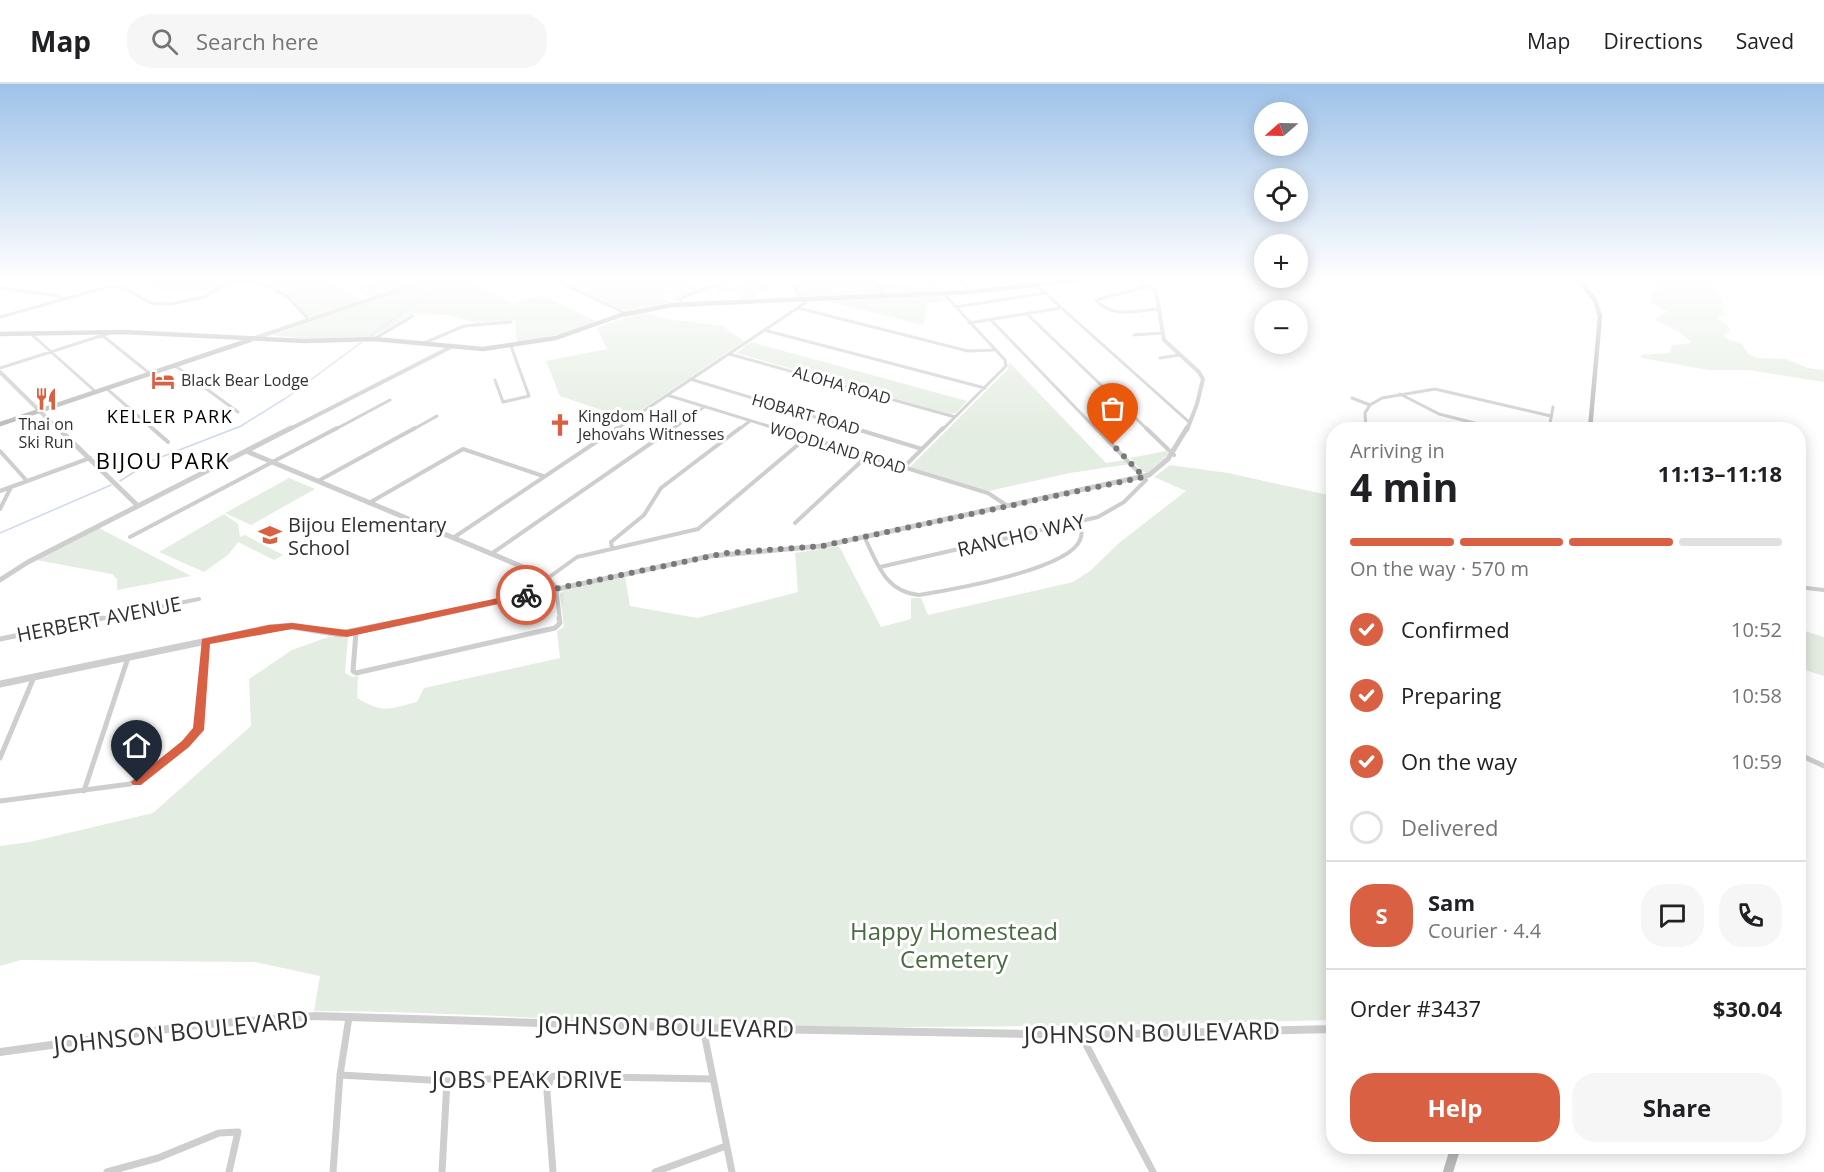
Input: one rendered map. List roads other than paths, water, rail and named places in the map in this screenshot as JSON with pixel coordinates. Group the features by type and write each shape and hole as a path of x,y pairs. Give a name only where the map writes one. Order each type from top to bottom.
{"main road":[{"path":"0,334 116,332 312,341 375,339 477,349 511,346 581,331"},
{"path":"1591,422 1599,331"},
{"path":"0,424 255,338"},
{"path":"1448,1172 1454,1154"}],"street":[{"path":"255,338 277,331"},
{"path":"375,339 389,331"},
{"path":"424,343 453,331"},
{"path":"453,538 763,331"},
{"path":"767,331 985,388"},
{"path":"887,331 963,350 995,350"},
{"path":"903,468 1006,366 1005,360 976,331"},
{"path":"1001,331 1144,477"},
{"path":"1044,331 1174,455"},
{"path":"1087,331 1189,422"},
{"path":"30,333 96,392"},
{"path":"0,684 282,627 304,627 340,634 356,632 726,553 812,548 1144,477 1158,471 1174,455 1189,422 1203,379 1199,372 1166,343 1162,333 1134,335"},
{"path":"138,506 0,370 100,334 149,374"},
{"path":"495,380 503,402 529,396 511,346"},
{"path":"0,580 17,568 451,347"},
{"name":"ALOHA ROAD","path":"729,354 955,417"},
{"path":"1160,358 1179,355"},
{"path":"174,365 238,412"},
{"name":"HOBART ROAD","path":"690,379 922,448"},
{"path":"106,388 168,442"},
{"path":"1366,422 1365,413 1370,405 1382,398 1435,389 1551,416"},
{"path":"1400,394 1426,410 1466,422"},
{"name":"WOODLAND ROAD","path":"667,395 988,493 1006,505"},
{"path":"1352,398 1370,405"},
{"path":"130,537 390,400"},
{"path":"491,554 704,407"},
{"path":"1550,422 1553,407"},
{"path":"318,482 437,416"},
{"path":"612,548 612,542 644,515 661,488 750,421"},
{"path":"548,578 570,560 698,529 806,438"},
{"path":"369,503 463,449 543,476"},
{"path":"0,451 27,481"},
{"path":"246,451 548,578 556,588 560,626 354,673 356,632"},
{"path":"795,523 866,457"},
{"path":"0,491 90,458"},
{"name":"RANCHO WAY","path":"880,567 1079,522 1111,511 1145,482 1144,477"},
{"path":"0,509 10,487"},
{"path":"864,536 896,591 913,595 932,593 1034,569 1059,559 1079,543 1082,534 1079,522"},
{"path":"1806,588 1824,590"},
{"name":"HERBERT AVENUE","path":"0,639 199,599"},
{"path":"0,801 137,782 194,735 201,720 206,641"},
{"path":"84,791 128,657"},
{"path":"0,758 34,677"},
{"path":"1806,758 1824,766"},
{"path":"333,1172 340,1075 349,1017"},
{"name":"JOHNSON BOULEVARD","path":"0,1052 114,1035 257,1019 349,1017 703,1028 1081,1035 1326,1029"},
{"path":"703,1028 732,1172"},
{"path":"1081,1035 1153,1172"},
{"name":"JOBS PEAK DRIVE","path":"340,1075 447,1081 551,1076 713,1079"},
{"path":"551,1076 547,1112 553,1172"},
{"path":"442,1172 447,1081"},
{"path":"107,1172 158,1158 219,1133 238,1132 229,1172"},
{"path":"655,1172 726,1146"}],"waterway":[{"path":"370,336 377,331"},
{"path":"120,481 151,461 241,426 286,398 362,342"},
{"path":"0,533 111,485"}],"place":[{"name":"Black Bear Lodge","path":"163,380"},
{"name":"Thai on Ski Run","path":"46,399"},
{"name":"Kingdom Hall of Jehovahs Witnesses","path":"560,425"},
{"name":"Bijou Elementary School","path":"270,535"}],"district":[{"name":"KELLER PARK","path":"170,416"},
{"name":"BIJOU PARK","path":"163,460"}],"park label":[{"name":"Happy Homestead Cemetery","path":"954,944"}]}
